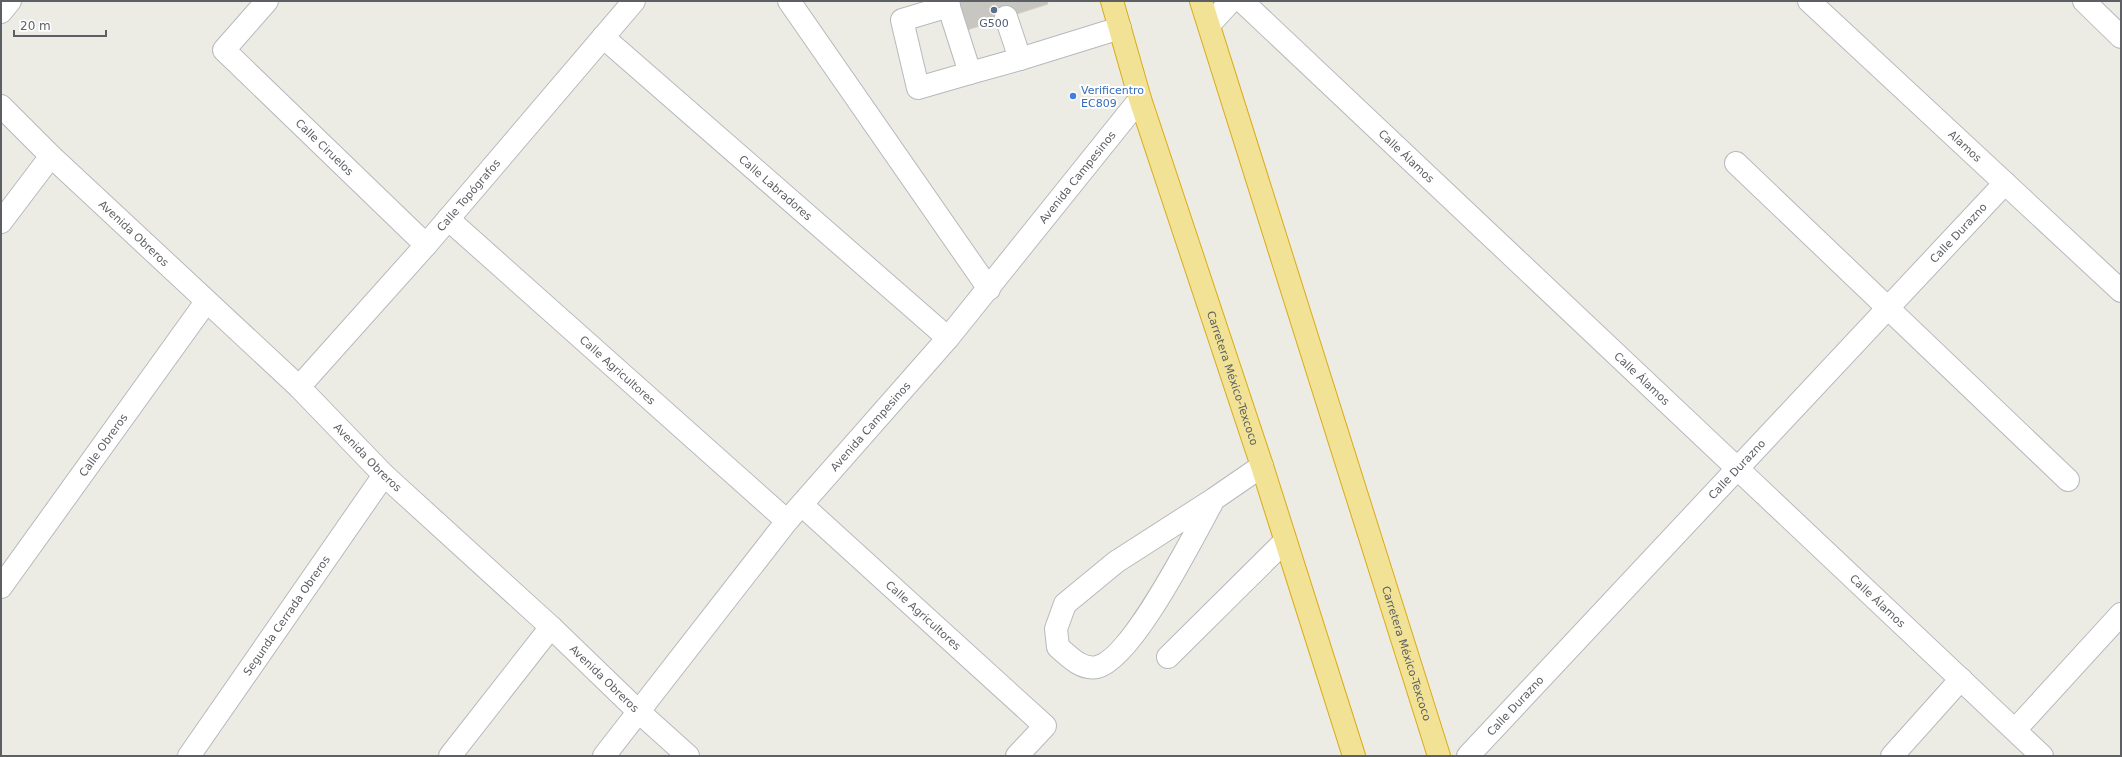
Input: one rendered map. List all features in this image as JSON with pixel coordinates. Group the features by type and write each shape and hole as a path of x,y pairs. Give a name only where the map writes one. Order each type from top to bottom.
{"highway":[{"name":"Carretera México-Texcoco","path":"1112,1 1140,99 1262,466 1354,756"},
{"name":"Carretera México-Texcoco","path":"1201,1 1439,756"}],"street":[{"path":"1,12 10,1"},
{"name":"Calle Ciruelos","path":"267,1 224,50 426,245"},
{"name":"Calle Topógrafos","path":"298,387 426,245 634,1"},
{"path":"789,1 989,289"},
{"path":"1209,25 1231,1"},
{"name":"Calle Álamos","path":"1242,1 2042,756"},
{"name":"Alamos","path":"1809,1 2121,291"},
{"path":"2084,1 2121,37"},
{"path":"970,73 948,4 902,20 918,88 1020,59 1120,28"},
{"path":"1006,17 1020,59"},
{"name":"Calle Labradores","path":"604,37 948,338"},
{"name":"Avenida Campesinos","path":"604,756 787,521 948,338 989,289 1140,99"},
{"name":"Avenida Obreros","path":"1,106 51,156 298,387 384,475 551,627 638,711 688,756"},
{"path":"1,222 51,156"},
{"path":"1736,163 2068,480"},
{"name":"Calle Durazno","path":"1468,756 2005,183"},
{"name":"Calle Agricultores","path":"448,219 787,521"},
{"name":"Calle Obreros","path":"1,587 206,302"},
{"path":"1214,499 1142,627 1116,657 1097,667 1080,666 1058,648 1056,629 1065,604 1116,562 1214,499 1262,466"},
{"name":"Segunda Cerrada Obreros","path":"189,756 384,475"},
{"name":"Calle Agricultores","path":"802,505 1045,726 1017,756"},
{"path":"1168,657 1285,542"},
{"path":"2015,730 2121,614"},
{"path":"454,752 551,627"},
{"path":"1892,756 1961,679"}],"building":[{"name":"G500","path":"958,1 1047,1 1048,4 967,30"}],"tunnel":[{"path":"1002,1 1006,17"}],"place":[{"name":"G500","path":"994,10"},
{"name":"Verificentro EC809","path":"1073,96"}]}
